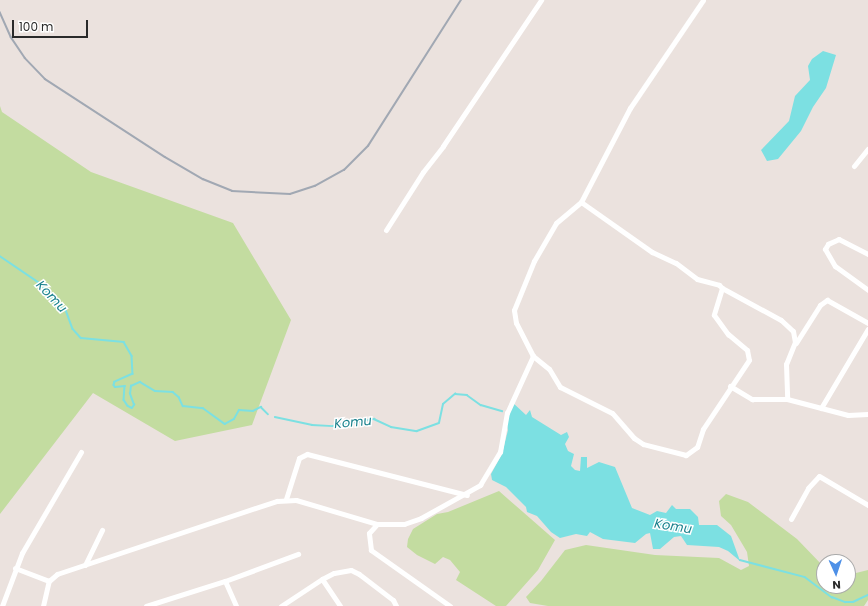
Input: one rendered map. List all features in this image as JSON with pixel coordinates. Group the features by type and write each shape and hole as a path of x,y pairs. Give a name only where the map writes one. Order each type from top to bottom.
{"street":[{"path":"386,230 423,172 443,146 541,0"},
{"path":"703,0 630,108 581,202 556,223 534,261 514,310 516,323 533,356 549,369 560,387 612,413 634,438 679,455 686,455 697,447 703,429 730,386 749,360 750,355 718,324 714,315 722,288"},
{"path":"854,166 868,149"},
{"path":"581,202 652,252 676,263 697,279 719,284 722,288 788,325 795,337 786,364 787,399"},
{"path":"868,254 839,239 828,244 825,249 835,266 868,290"},
{"path":"790,352 820,305 827,300 868,323"},
{"path":"821,408 868,328"},
{"path":"43,606 49,581 57,574 286,499 377,524 404,524 467,495 480,485 500,452 507,413 533,356"},
{"path":"730,386 752,399 787,399 848,415 868,414"},
{"path":"2,606 15,568 81,452"},
{"path":"286,499 299,458 307,454 467,495"},
{"path":"790,519 808,488 819,476 868,505"},
{"path":"377,524 369,533 368,545 371,550 450,606"},
{"path":"85,565 102,530"},
{"path":"146,606 225,581 298,554"},
{"path":"15,568 49,581"},
{"path":"282,606 322,579 334,573 351,570 359,574 401,606"},
{"path":"322,579 340,606"},
{"path":"225,581 236,606"},
{"path":"393,600 396,606"}],"green space":[{"path":"0,106 2,112 91,172 233,223 291,320 252,425 175,441 93,393 0,514"},
{"path":"499,491 555,540 538,570 506,606 496,606 456,580 460,572 450,560 443,557 435,564 417,555 407,547 408,539 413,529 437,514 448,512"},
{"path":"726,494 748,502 797,539 816,559 816,594 856,594 856,573 868,570 868,600 864,606 548,606 530,603 526,597 541,581 565,550 586,545 655,555 719,558 741,570 749,566 747,552 731,525 721,516 719,501"}],"water":[{"path":"823,51 836,55 826,88 813,107 801,131 778,159 767,161 761,150 789,121 795,96 810,80 808,66 812,59"},
{"path":"512,402 526,415 530,410 532,417 561,435 567,432 569,437 565,444 568,451 574,454 571,466 575,470 580,471 581,457 587,457 587,468 599,462 615,467 632,508 650,515 657,511 666,513 672,505 676,509 690,509 698,517 699,525 717,525 731,536 740,561 728,551 719,547 687,545 681,536 674,537 660,549 653,549 650,533 646,534 635,543 603,539 590,532 587,536 576,534 560,538 551,532 537,516 527,512 526,507 506,487 492,480 491,474 502,454 508,430 506,421"}],"waterway":[{"name":"Komu","path":"0,256 41,284 58,305 66,310 73,329 81,338 124,342 132,356 133,374 115,382 114,385 115,387 125,386 124,400 128,406 132,408 134,405 130,394 131,386 140,382 155,391 173,392 179,397 183,406 203,408 225,424 234,419 239,410 253,411 261,407 268,414"},
{"name":"Komu","path":"275,417 312,425 333,426 374,419 391,427 417,431 439,423 443,404 455,394 467,395 481,405 502,411"},
{"name":"Komu","path":"740,560 805,577 832,597 845,602 853,602 868,595"}],"railway":[{"path":"0,12 11,37 25,58 45,79 165,157 203,179 232,191 290,194 315,186 344,170 368,146 461,0"}]}
